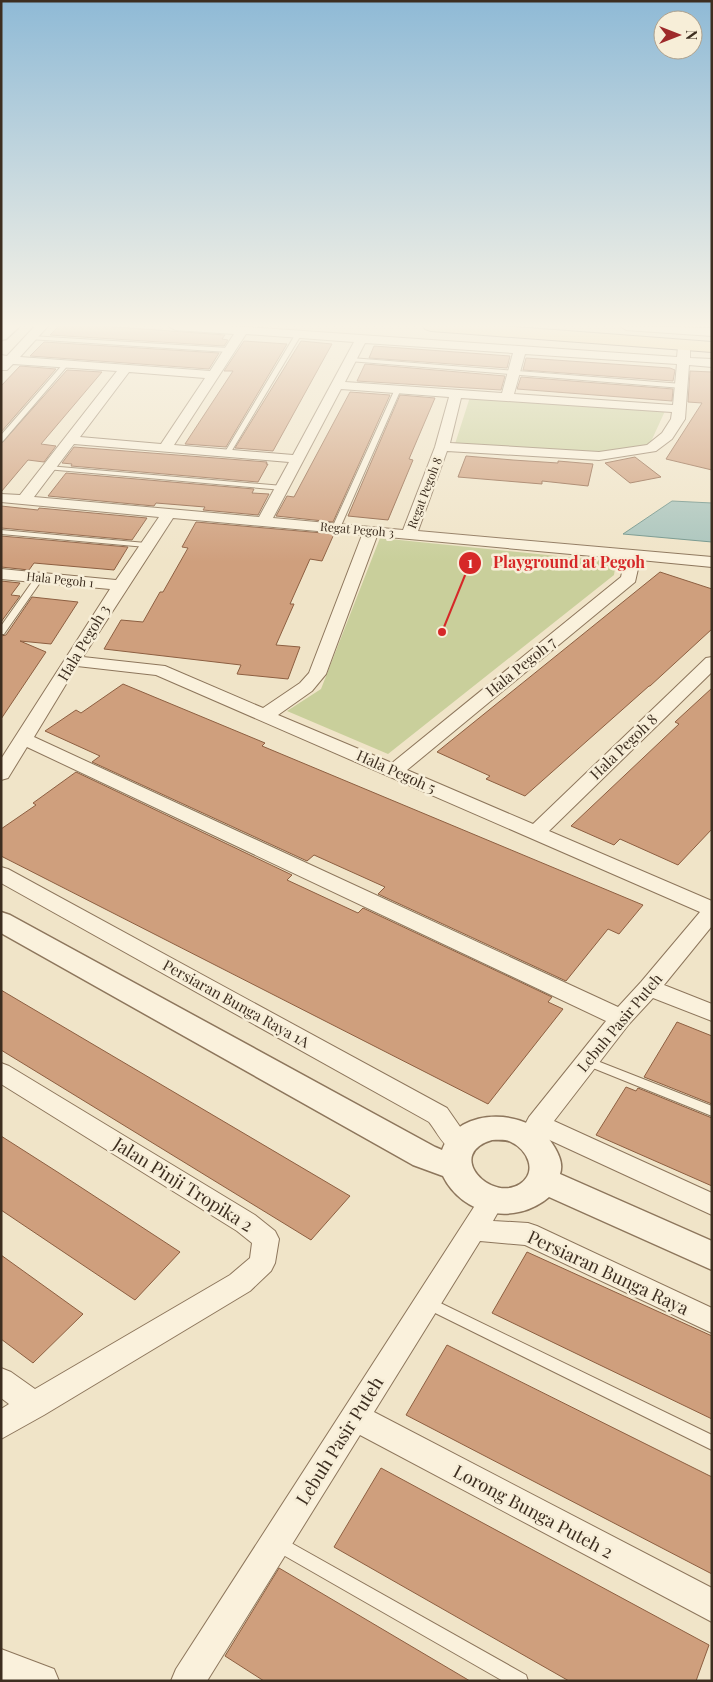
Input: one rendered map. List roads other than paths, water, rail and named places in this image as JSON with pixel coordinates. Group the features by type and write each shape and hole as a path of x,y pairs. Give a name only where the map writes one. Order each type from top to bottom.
{"street":[{"path":"24,500 98,404"},
{"path":"166,447 193,404"},
{"path":"264,522 326,404"},
{"name":"Regat Pegoh 8","path":"409,534 442,447 453,404"},
{"path":"615,404 680,409"},
{"path":"442,447 599,456 625,453 651,448 667,436 678,419 680,404"},
{"path":"71,440 297,459"},
{"name":"Regat Pegoh 3","path":"1,498 712,562"},
{"name":"Hala Pegoh 3","path":"1,774 74,661 118,586 168,514"},
{"path":"266,714 306,687 317,674 371,531"},
{"name":"Hala Pegoh 7","path":"394,771 629,579 633,556"},
{"name":"Hala Pegoh 1","path":"1,574 118,586"},
{"name":"Hala Pegoh 5","path":"74,661 159,670 266,714 712,910"},
{"name":"Hala Pegoh 8","path":"535,833 712,662"},
{"path":"24,739 621,1018"},
{"name":"Persiaran Bunga Raya 1A","path":"1,874 438,1115 458,1156"},
{"name":"Lebuh Pasir Puteh","path":"534,1131 621,1018 650,988 712,910"},
{"path":"1,921 424,1156 458,1156"},
{"path":"650,988 712,1013"},
{"name":"Jalan Pinji Tropika 2","path":"1,1072 246,1223 266,1240 262,1263 240,1282 34,1406"},
{"path":"534,1131 547,1166 544,1181 536,1191 523,1198 508,1202 492,1200 474,1193 461,1181 458,1156 474,1133 492,1128 534,1131 712,1205"},
{"path":"544,1181 712,1256"},
{"name":"Lebuh Pasir Puteh","path":"188,1681 492,1200"},
{"name":"Persiaran Bunga Raya","path":"473,1230 528,1234 712,1321"},
{"path":"1,1381 34,1406 1,1425"},
{"name":"Lorong Bunga Puteh 2","path":"355,1417 712,1606"},
{"path":"1,1666 42,1681"}],"lane":[{"path":"1,440 31,404"},
{"path":"228,452 256,404"},
{"path":"336,528 391,404"},
{"path":"48,468 283,488"},
{"path":"1,532 146,545"},
{"path":"1,632 40,577"},
{"path":"587,1061 712,1110"},
{"path":"428,1303 712,1442"},
{"path":"276,1542 520,1681"}],"water":[{"path":"672,501 712,503 712,542 623,534"}],"place":[{"name":"Playground at Pegoh","path":"442,632"}]}
